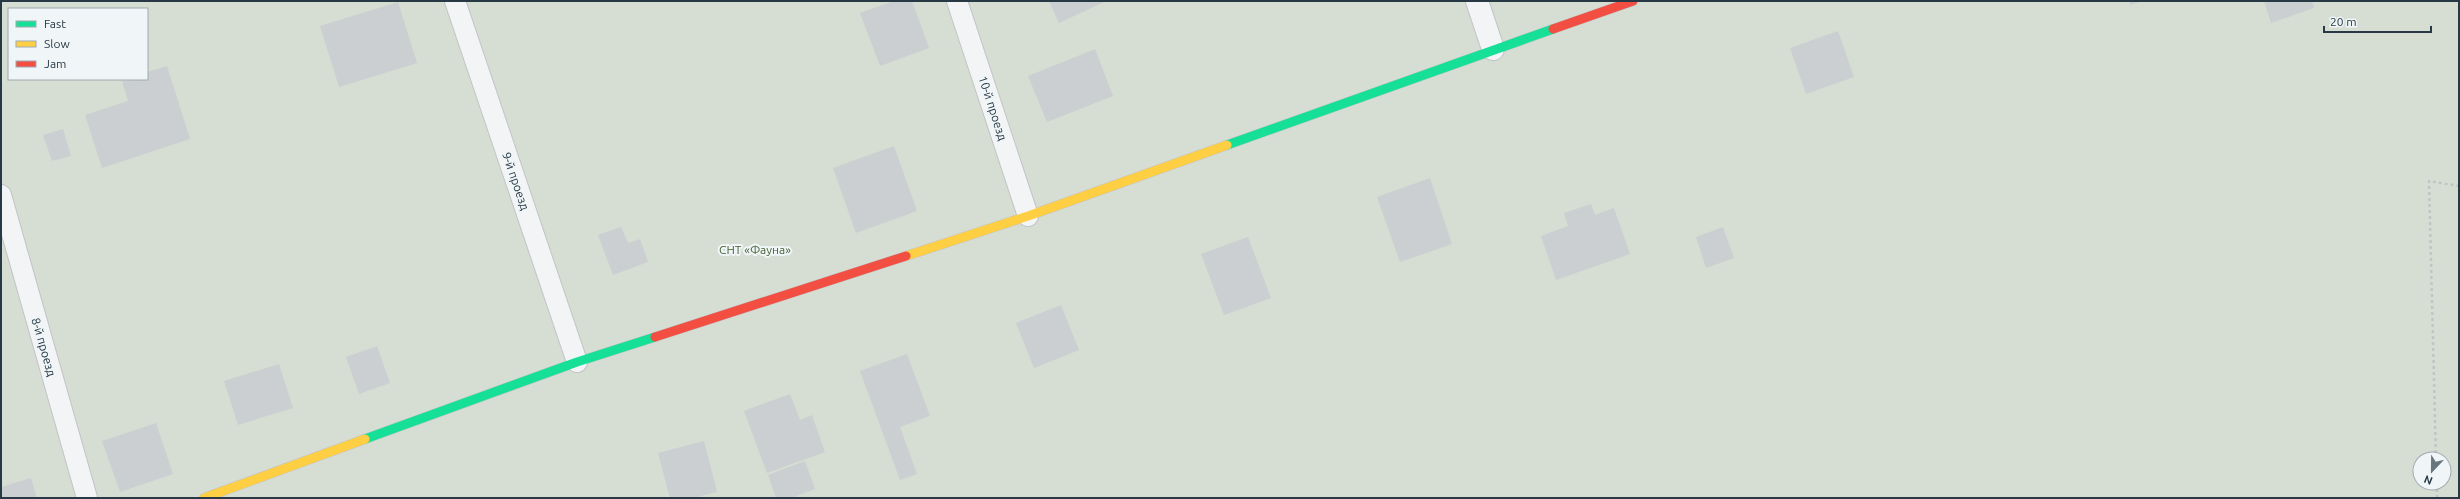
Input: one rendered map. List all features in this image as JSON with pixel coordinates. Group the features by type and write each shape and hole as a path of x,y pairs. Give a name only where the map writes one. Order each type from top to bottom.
{"street":[{"path":"1477,1 1493,49"},
{"path":"204,498 578,362 1028,216 1493,49 1633,1"}],"lane":[{"name":"9-й проезд","path":"455,1 578,362"},
{"name":"10-й проезд","path":"957,1 1028,216"},
{"name":"8-й проезд","path":"1,195 86,498"}],"path":[{"path":"2436,451 2429,181 2459,186"}],"green space":[{"name":"СНТ «Фауна»","path":"1,1 2459,1 2459,498 1,498"}],"building":[{"path":"894,1 912,1 929,48 880,66 860,13"},
{"path":"1049,1 1106,1 1059,23"},
{"path":"2129,1 2143,1 2130,5"},
{"path":"2264,1 2312,1 2314,8 2271,23"},
{"path":"398,2 417,63 339,87 320,26"},
{"path":"1838,31 1854,77 1806,94 1790,48"},
{"path":"1095,49 1113,96 1047,122 1028,76"},
{"path":"167,66 190,139 102,168 85,115 128,101 122,81 148,80 148,72"},
{"path":"63,129 71,156 52,161 43,135"},
{"path":"894,146 917,211 856,233 833,168"},
{"path":"1430,178 1452,244 1400,262 1377,197"},
{"path":"1591,204 1595,215 1614,208 1630,254 1556,280 1541,236 1568,226 1564,213"},
{"path":"621,227 628,243 640,239 648,262 613,275 598,235"},
{"path":"1723,227 1734,258 1706,268 1696,237"},
{"path":"1248,237 1271,298 1224,315 1201,254"},
{"path":"1061,305 1079,350 1034,368 1016,323"},
{"path":"377,346 390,383 359,394 346,357"},
{"path":"907,354 930,416 900,427 917,474 900,480 860,371"},
{"path":"279,364 293,408 238,425 224,381"},
{"path":"790,394 800,420 812,415 825,452 767,473 744,411"},
{"path":"156,423 173,474 120,492 102,441"},
{"path":"704,441 717,492 693,498 670,498 658,453"},
{"path":"805,461 815,489 791,498 776,498 768,475"},
{"path":"31,478 37,498 1,498 1,487"}],"traffic: fast":[{"path":"1227,145 1553,29"},
{"path":"365,439 577,362 655,337"}],"traffic: slow":[{"path":"906,256 1028,216 1227,145"},
{"path":"204,498 365,439"}],"traffic: jam":[{"path":"1553,29 1633,1"},
{"path":"655,337 906,256"}]}
